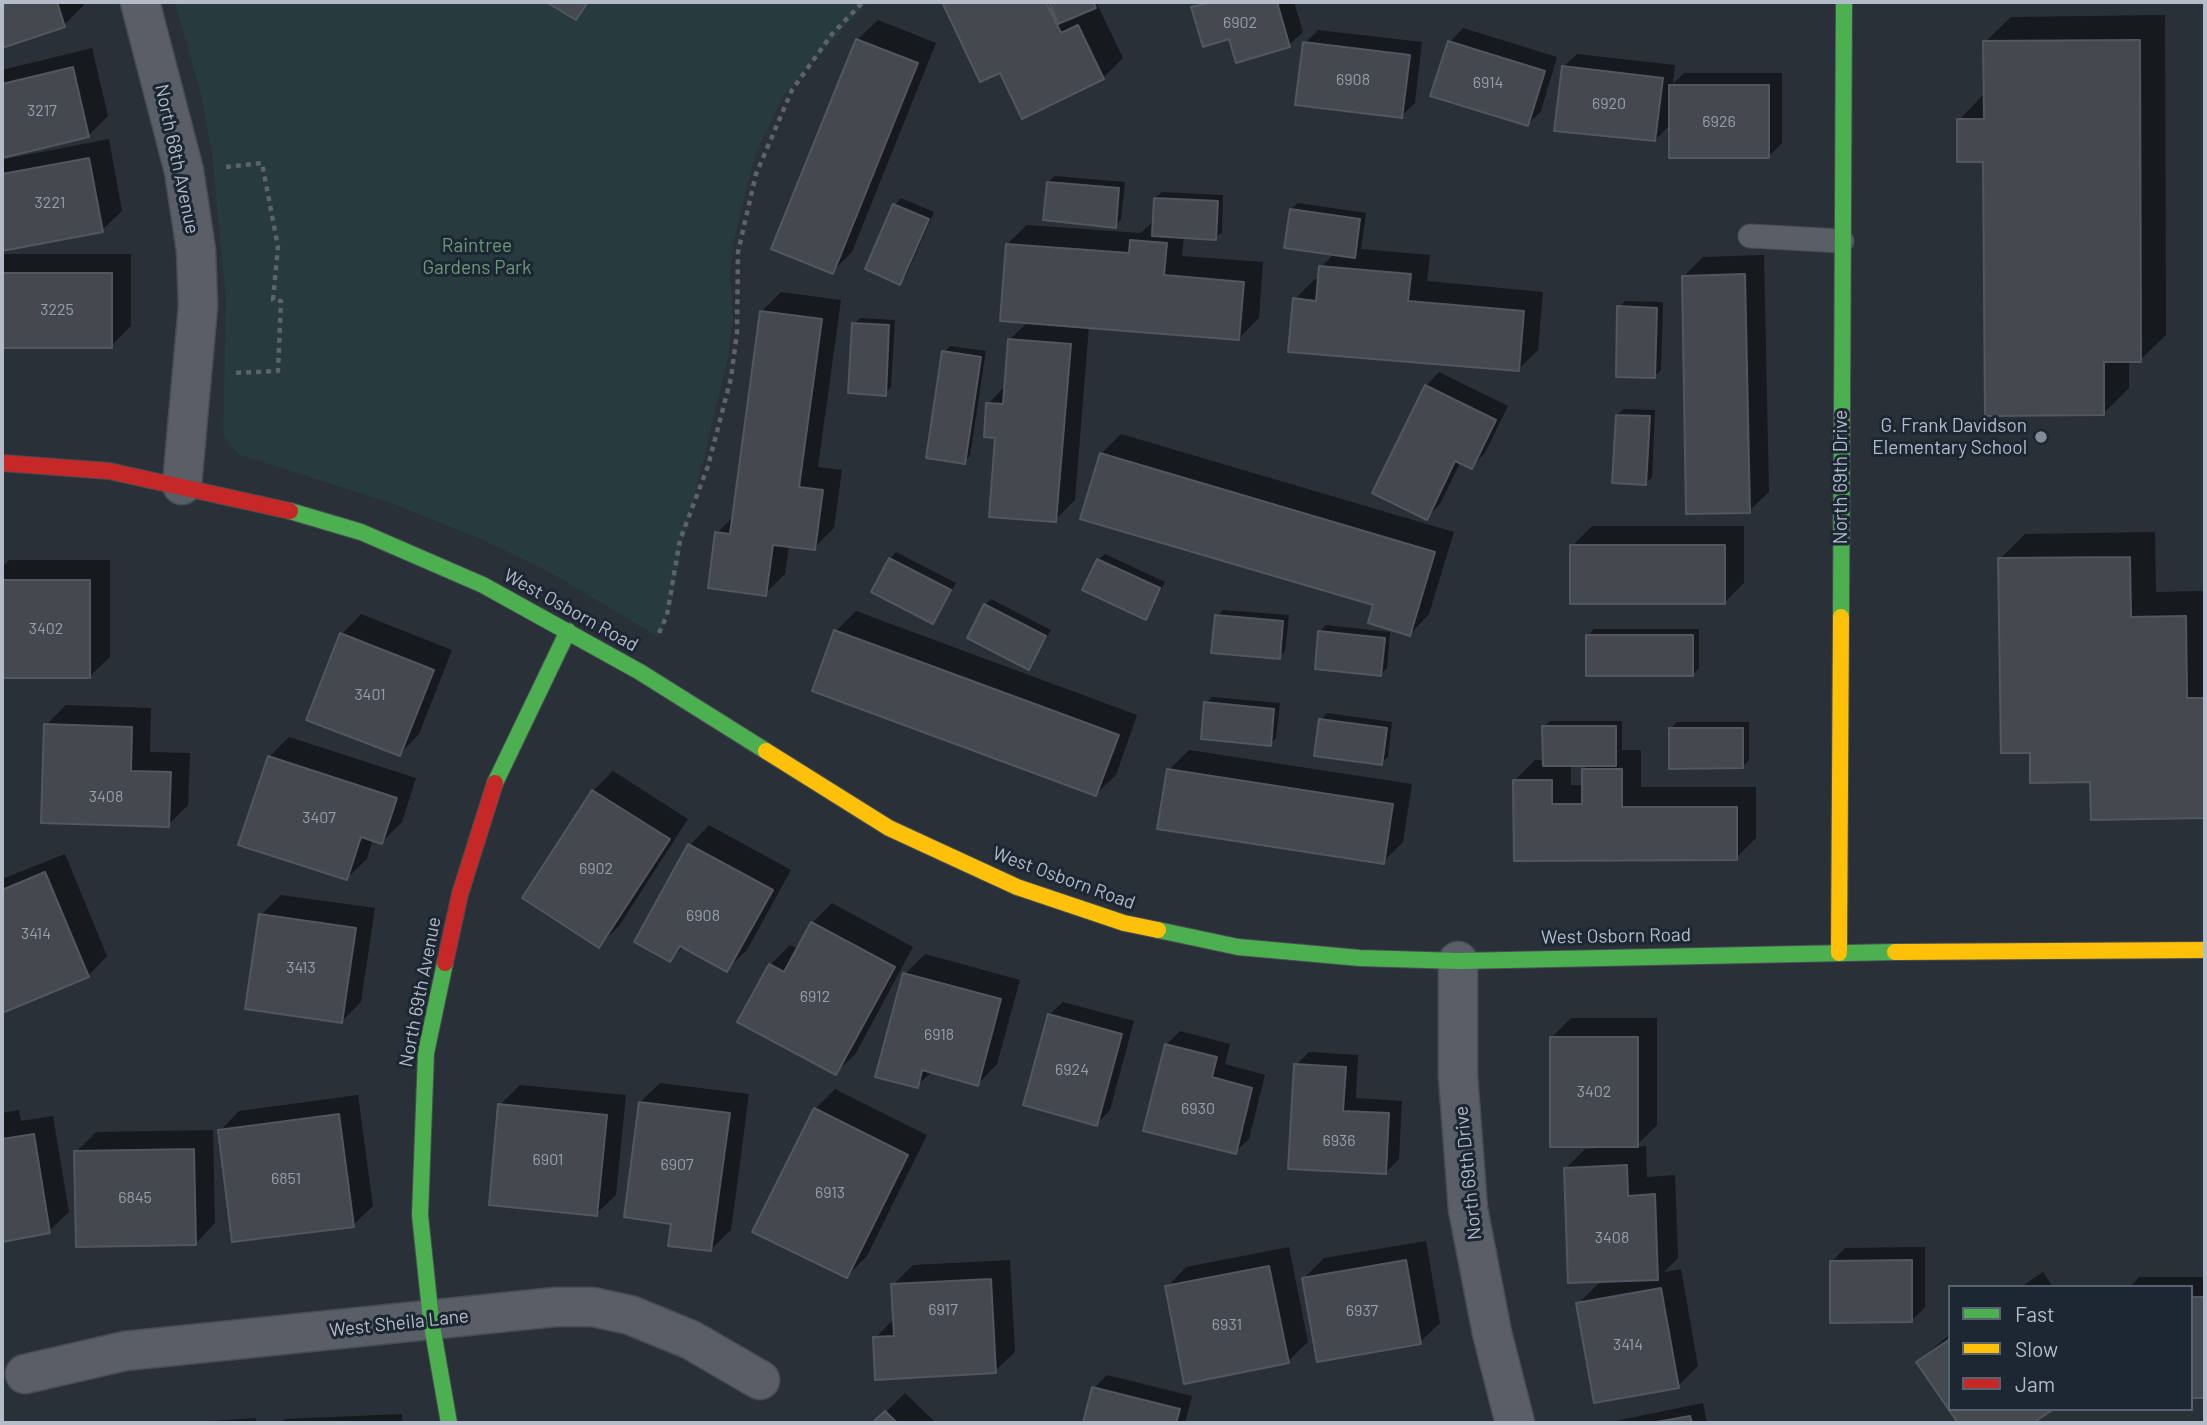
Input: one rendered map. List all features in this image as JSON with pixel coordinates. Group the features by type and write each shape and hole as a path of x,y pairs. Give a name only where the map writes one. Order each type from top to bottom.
{"street":[{"name":"North 68th Avenue","path":"140,2 184,171 196,250 198,306 182,485"},
{"name":"North 69th Drive","path":"1839,953 1844,2"},
{"name":"West Osborn Road","path":"2,463 109,471 182,485 272,506 361,532 483,585 568,631 640,672 889,828 1017,887 1124,923 1238,947 1360,958 1458,961 1839,953 2205,950"},
{"name":"North 69th Avenue","path":"449,1423 431,1320 420,1216 426,1053 460,894 490,799 568,631"},
{"name":"North 69th Drive","path":"1458,961 1458,1076 1468,1209 1492,1333 1515,1423"},
{"name":"West Sheila Lane","path":"25,1374 125,1350 555,1307 593,1307 630,1315 691,1340 760,1380"}],"lane":[{"path":"1750,236 1842,241"}],"path":[{"path":"661,629 668,607 680,540 708,466 731,378 737,333 738,253 756,174 792,90 832,34 863,2"},
{"path":"193,372 278,372 281,301 273,300 278,247 262,163 214,169"}],"green space":[{"name":"Raintree Gardens Park","path":"175,2 867,2 784,95 755,155 733,244 730,276 733,317 727,363 681,550 670,611 658,637 544,569 476,537 391,503 240,455 229,444 223,432 226,301 212,153 201,95"}],"building":[{"path":"2,2 57,2 65,27 2,48"},
{"path":"546,2 588,2 576,20"},
{"path":"942,2 1046,2 1061,33 1078,25 1104,79 1022,119 1000,73 980,82"},
{"path":"1049,2 1093,2 1096,8 1058,24"},
{"path":"1211,2 1277,2 1290,47 1236,63 1229,39 1203,47 1191,7"},
{"path":"856,39 918,63 833,274 771,249"},
{"path":"2140,40 2141,362 2104,362 2104,415 1985,416 1983,162 1957,162 1957,119 1984,119 1983,41"},
{"path":"1448,41 1545,71 1528,126 1430,96"},
{"path":"1303,42 1410,55 1402,118 1295,105"},
{"path":"1562,66 1663,78 1655,141 1554,131"},
{"path":"73,67 89,137 2,158 2,84"},
{"path":"1669,85 1769,85 1769,158 1669,158"},
{"path":"89,158 103,232 2,251 2,174"},
{"path":"1047,182 1119,188 1116,228 1043,220"},
{"path":"1154,198 1218,201 1216,240 1152,236"},
{"path":"893,204 929,219 900,285 865,269"},
{"path":"1290,209 1360,219 1355,258 1284,248"},
{"path":"1130,240 1167,243 1164,275 1244,282 1239,340 1000,321 1006,244 1129,253"},
{"path":"1319,266 1411,274 1408,301 1524,311 1519,371 1288,352 1293,298 1316,301"},
{"path":"2,273 112,273 112,348 2,348"},
{"path":"1745,274 1750,513 1686,514 1682,276"},
{"path":"1617,306 1657,308 1655,378 1616,377"},
{"path":"760,311 822,319 799,487 823,490 815,550 773,545 766,596 708,588 715,532 730,534"},
{"path":"852,323 889,325 886,396 848,393"},
{"path":"1008,339 1071,344 1056,522 989,517 995,438 984,437 986,403 1003,404"},
{"path":"942,351 981,357 965,464 926,458"},
{"path":"1425,385 1496,420 1472,469 1455,461 1427,520 1372,493"},
{"path":"1616,415 1650,416 1646,485 1612,483"},
{"path":"1100,453 1435,552 1410,636 1368,623 1373,605 1080,519"},
{"path":"1570,545 1725,545 1725,604 1570,604"},
{"path":"2130,557 2131,617 2186,616 2187,698 2205,698 2205,818 2091,820 2090,782 2030,783 2030,753 2001,753 1998,558"},
{"path":"889,558 951,590 933,624 871,592"},
{"path":"1097,559 1160,588 1146,620 1082,590"},
{"path":"2,580 90,580 90,678 2,678"},
{"path":"984,604 1046,636 1029,670 967,638"},
{"path":"1215,615 1283,621 1280,659 1211,653"},
{"path":"834,630 1119,735 1096,796 812,691"},
{"path":"1318,631 1385,638 1381,676 1315,669"},
{"path":"340,633 434,670 400,756 306,720"},
{"path":"1586,635 1693,635 1693,676 1586,676"},
{"path":"1204,702 1274,709 1271,746 1201,739"},
{"path":"1319,719 1387,728 1382,765 1314,756"},
{"path":"44,724 132,727 131,771 171,772 169,827 41,823"},
{"path":"1542,726 1616,726 1616,766 1543,766"},
{"path":"1669,728 1743,728 1743,768 1669,769"},
{"path":"268,756 397,798 382,844 361,837 347,880 238,845"},
{"path":"1167,769 1393,804 1384,864 1157,829"},
{"path":"1582,769 1622,769 1622,807 1737,807 1737,860 1514,861 1513,780 1552,780 1552,804 1582,804"},
{"path":"592,790 670,839 599,948 522,898"},
{"path":"688,844 773,890 727,972 680,946 670,962 634,942"},
{"path":"45,872 89,977 2,1013 2,890"},
{"path":"259,914 356,928 342,1023 245,1009"},
{"path":"811,922 895,967 836,1075 737,1022 769,964 784,972"},
{"path":"903,973 1001,999 978,1086 922,1070 918,1088 875,1077"},
{"path":"1048,1014 1122,1034 1097,1126 1023,1105"},
{"path":"1550,1037 1638,1037 1638,1147 1550,1147"},
{"path":"1165,1044 1217,1057 1212,1077 1252,1088 1236,1154 1143,1131"},
{"path":"1294,1064 1346,1067 1343,1111 1389,1113 1386,1174 1288,1169"},
{"path":"639,1102 730,1113 711,1251 668,1246 671,1224 624,1217"},
{"path":"498,1104 607,1115 597,1216 489,1205"},
{"path":"814,1108 908,1155 847,1278 752,1232"},
{"path":"339,1114 354,1227 232,1242 218,1130"},
{"path":"34,1134 50,1233 2,1242 2,1139"},
{"path":"194,1149 196,1245 76,1247 74,1151"},
{"path":"1627,1165 1628,1196 1655,1194 1658,1280 1568,1283 1564,1168"},
{"path":"1406,1260 1421,1344 1317,1362 1302,1278"},
{"path":"1912,1260 1912,1322 1830,1323 1830,1261"},
{"path":"1269,1266 1289,1363 1184,1384 1165,1286"},
{"path":"991,1279 996,1373 875,1380 873,1337 894,1336 891,1284"},
{"path":"1661,1288 1679,1388 1594,1403 1576,1303"},
{"path":"2193,1297 2205,1297 2205,1398 2193,1398"},
{"path":"1948,1340 1948,1408 1916,1362"},
{"path":"1092,1387 1180,1409 1176,1423 1083,1423"},
{"path":"885,1411 897,1423 872,1423"},
{"path":"1950,1411 2051,1411 2033,1423 1958,1423"},
{"path":"1690,1416 1692,1423 1651,1423"}],"traffic: fast":[{"path":"1841,617 1844,2"},
{"path":"290,511 361,532 483,585 640,672 766,751"},
{"path":"495,783 568,631"},
{"path":"1158,930 1238,947 1360,958 1458,961 1895,952"},
{"path":"445,963 426,1053 420,1215 431,1320 449,1423"}],"traffic: slow":[{"path":"1839,953 1841,617"},
{"path":"766,751 889,828 1017,887 1124,923 1158,930"},
{"path":"1895,952 2205,950"}],"traffic: jam":[{"path":"2,463 109,471 290,511"},
{"path":"445,963 460,894 495,783"}],"place":[{"name":"G. Frank Davidson Elementary School","path":"2041,437"}]}
